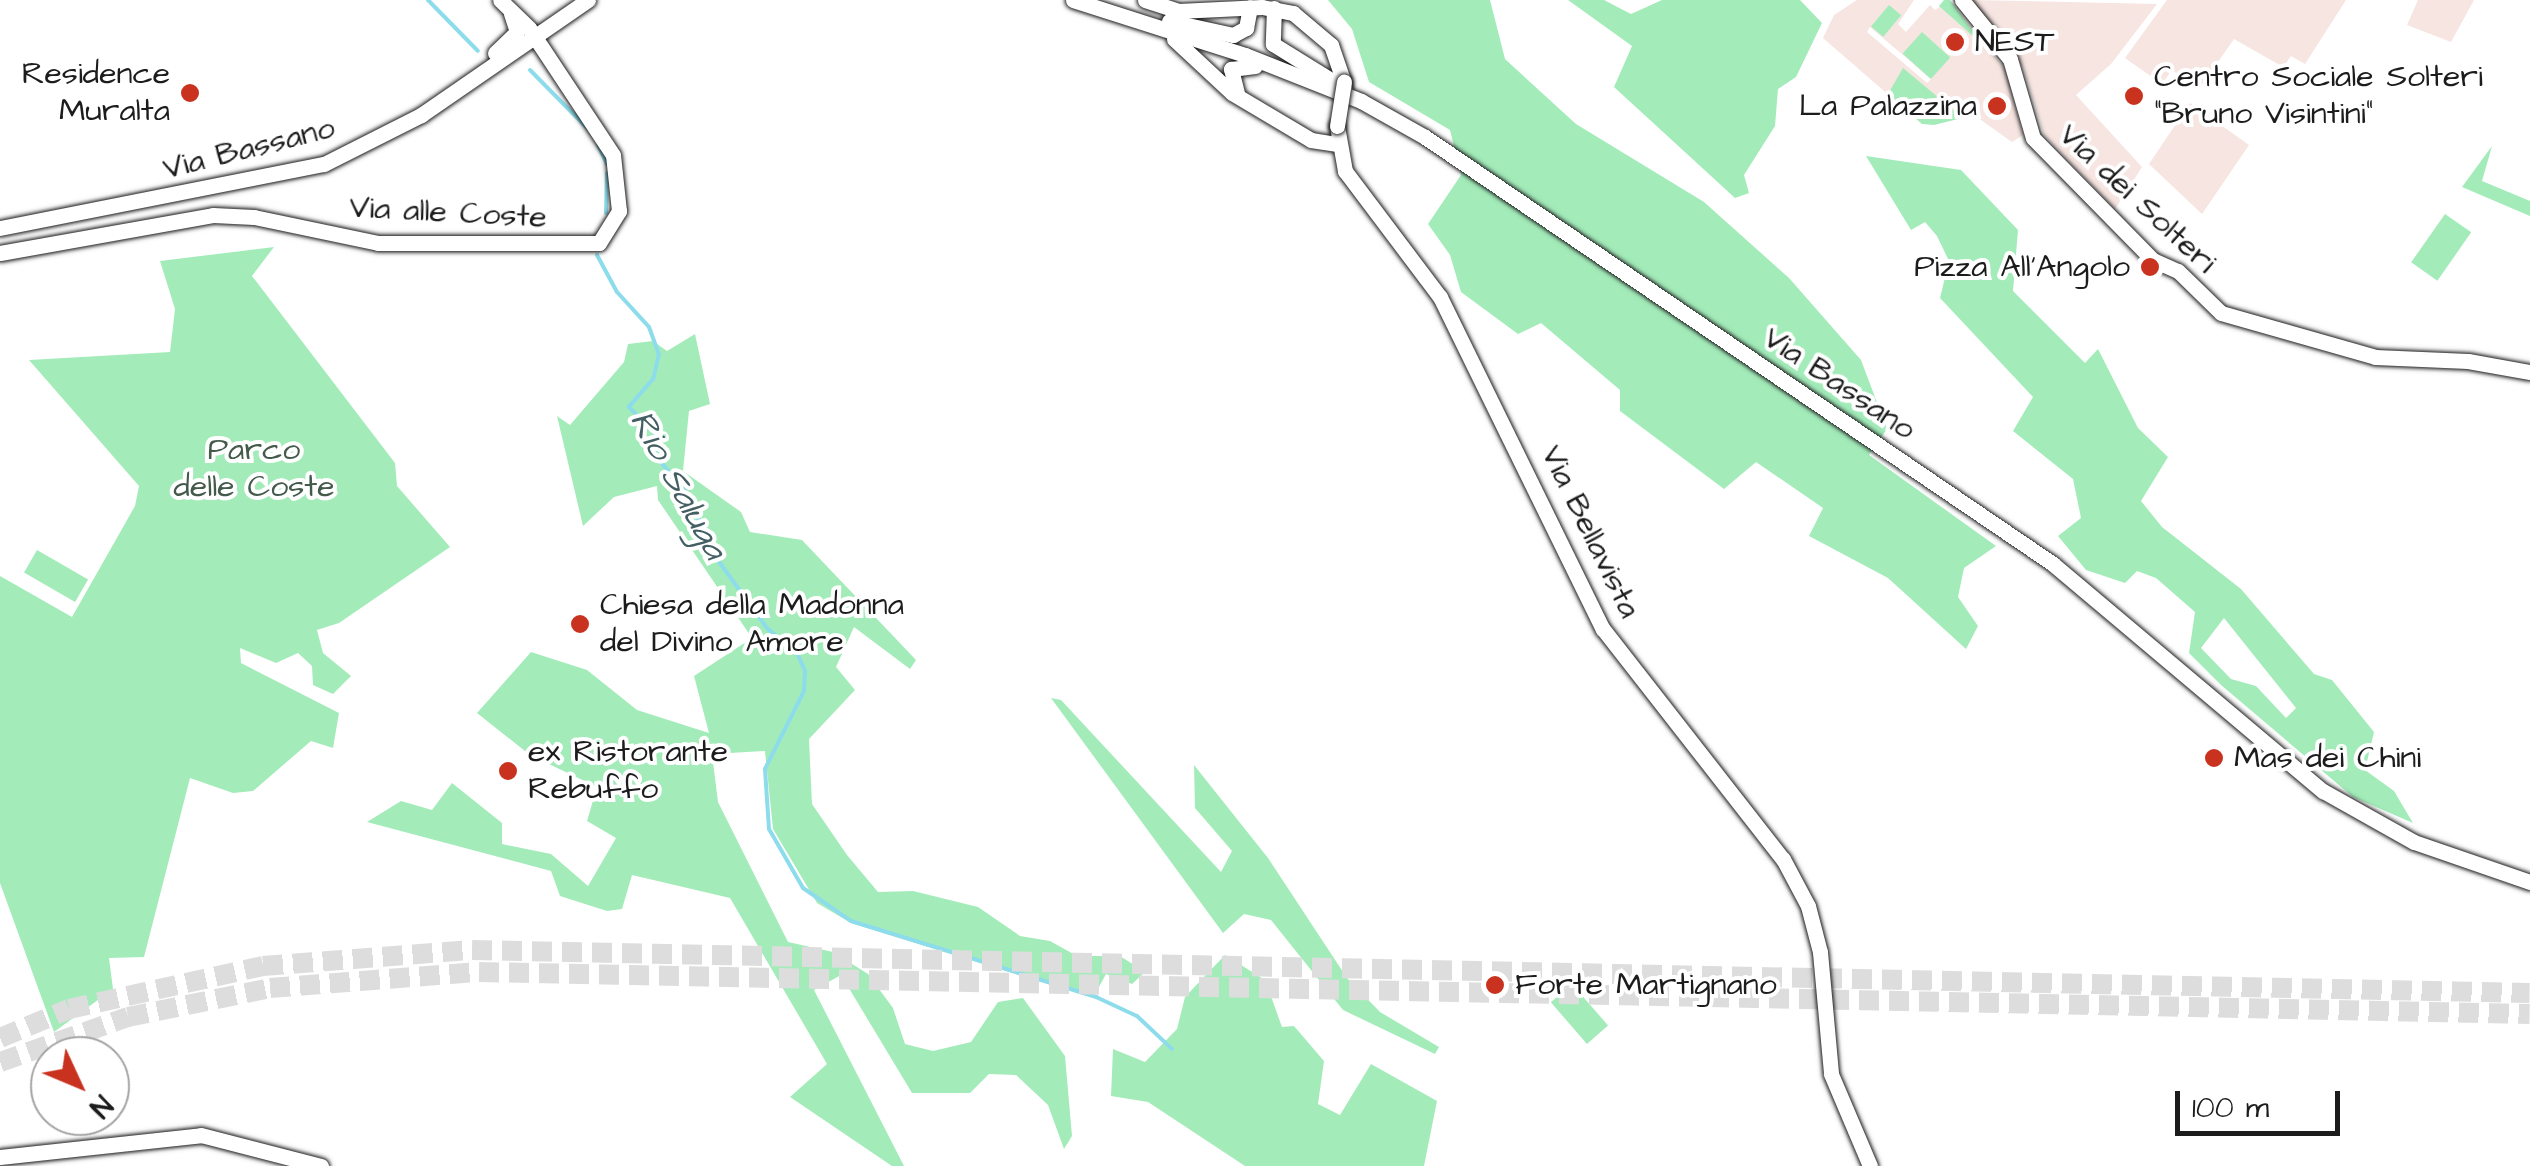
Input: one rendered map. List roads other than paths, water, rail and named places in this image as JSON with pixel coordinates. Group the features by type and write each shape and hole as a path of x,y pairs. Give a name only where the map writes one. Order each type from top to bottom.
{"street":[{"name":"Via Bassano","path":"0,228 288,175 370,145 453,94 588,0"},
{"name":"Via Bassano","path":"1073,0 1360,101 1464,162 2053,564 2323,792 2414,842 2530,884"},
{"path":"1145,0 1178,11 1274,8 1273,44 1360,101"},
{"name":"Via dei Solteri","path":"1962,0 2010,59 2033,138 2153,260 2178,270 2220,313 2375,358 2468,361 2530,372"},
{"path":"503,3 536,37"},
{"path":"453,94 462,78 514,38 518,21 503,3"},
{"path":"1136,19 1234,35 1246,28 1250,7"},
{"name":"Via Bellavista","path":"1274,8 1319,31 1344,82 1336,144 1345,171 1440,297 1603,629 1784,860 1808,906 1820,952 1831,1074 1870,1166"},
{"path":"1136,19 1186,45 1239,96 1311,140 1336,144"},
{"name":"Via alle Coste","path":"0,253 213,215 254,216 378,242 599,243 619,211 614,155 536,37"},
{"path":"1239,96 1229,76 1247,63 1360,101"},
{"path":"1578,572 1600,592"},
{"path":"0,1157 184,1136 249,1143 321,1166"}],"waterway":[{"name":"Rio Saluga","path":"428,0 478,51"},
{"name":"Rio Saluga","path":"530,70 588,129"},
{"name":"Rio Saluga","path":"598,145 607,164"},
{"name":"Rio Saluga","path":"606,213 607,173"},
{"name":"Rio Saluga","path":"597,255 617,292 649,327 659,354 653,379 629,407 658,437 655,455 685,491 717,559 767,628 797,653 805,671 804,691 765,769 769,829 803,888 851,921 1096,997 1137,1016 1172,1049"}],"tunnel":[{"path":"0,1038 69,1009 263,966 472,950 2530,993"},
{"path":"0,1062 128,1017 270,988 479,972 2530,1014"}],"place":[{"name":"NEST","path":"1955,42"},
{"name":"Residence Muralta","path":"190,93"},
{"name":"Centro Sociale Solteri \"Bruno Visintini\"","path":"2134,96"},
{"name":"La Palazzina","path":"1997,106"},
{"name":"Pizza All'Angolo","path":"2150,267"},
{"name":"Chiesa della Madonna del Divino Amore","path":"580,624"},
{"name":"Mas dei Chini","path":"2214,758"},
{"name":"ex Ristorante Rebuffo","path":"508,771"},
{"name":"Forte Martignano","path":"1495,985"}],"park label":[{"name":"Parco delle Coste","path":"254,470"}]}
